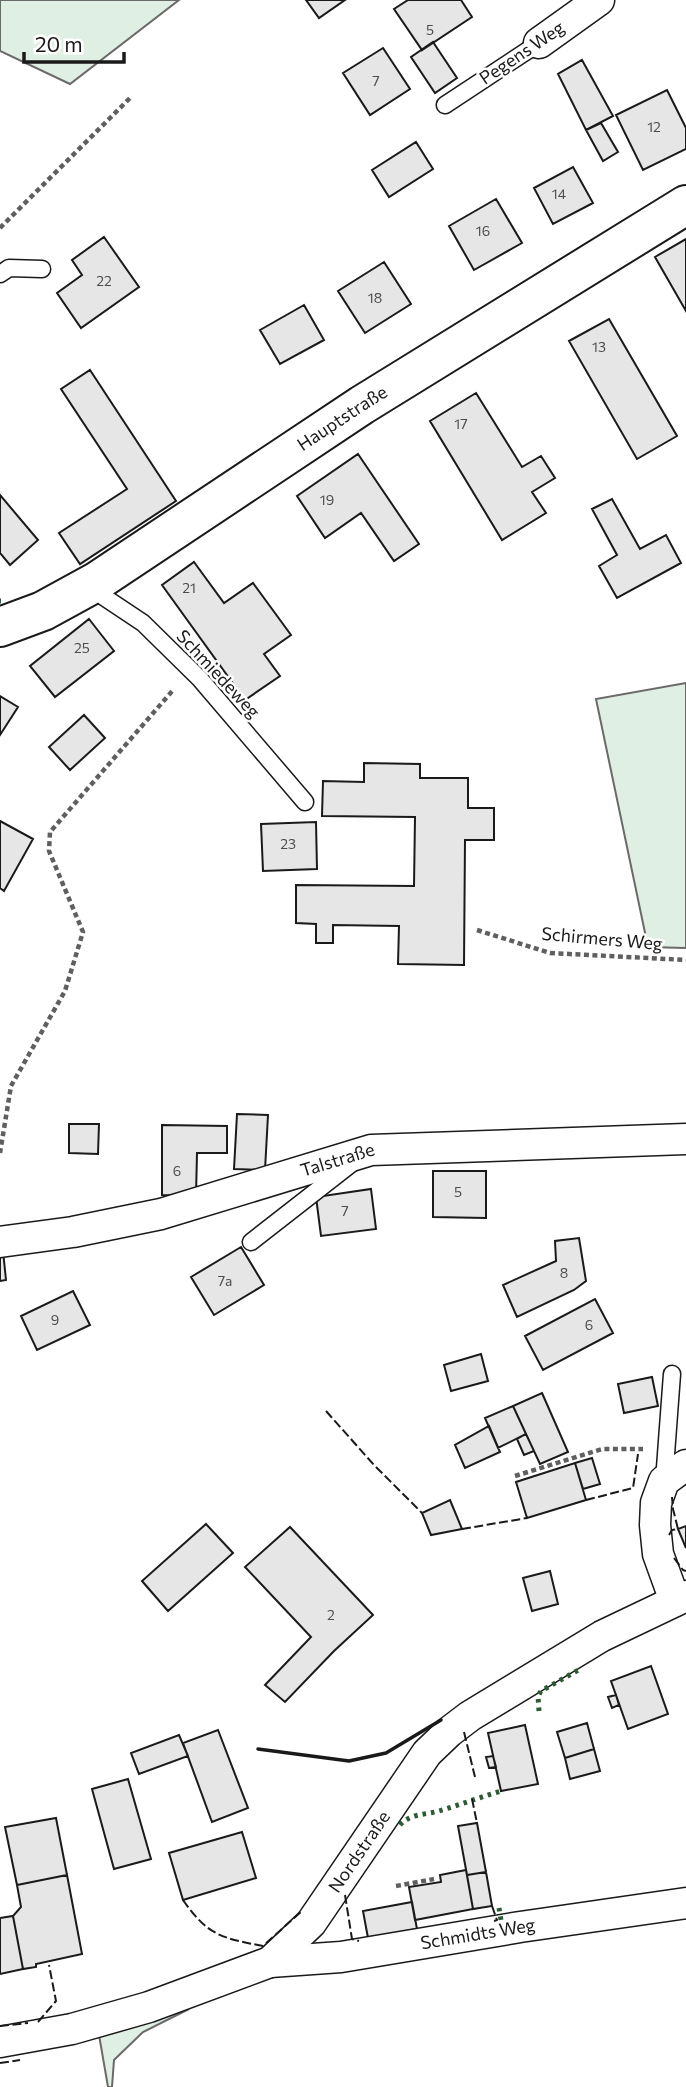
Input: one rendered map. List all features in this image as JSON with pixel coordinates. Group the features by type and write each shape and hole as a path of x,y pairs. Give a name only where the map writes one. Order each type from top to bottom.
{"street":[{"name":"Pegens Weg","path":"539,43 598,0"},
{"name":"Hauptstraße","path":"0,627 43,611 96,582 362,405 686,205"},
{"name":"Talstraße","path":"0,1242 73,1232 161,1214 371,1150 686,1139"},
{"path":"672,1466 656,1503 655,1525 658,1554 681,1598"},
{"name":"Nordstraße","path":"0,2042 72,2029 149,2007 270,1962 311,1923 427,1753 449,1732 470,1716 602,1636 681,1598"},
{"name":"Schmidts Weg","path":"270,1962 341,1958 520,1927 686,1903"}],"lane":[{"name":"Pegens Weg","path":"445,105 539,43"},
{"path":"0,274 9,268 43,269"},
{"name":"Schmiedeweg","path":"96,582 104,597 142,623 191,670 305,802"},
{"path":"251,1242 371,1150"},
{"path":"672,1374 672,1466"}],"path":[{"path":"0,228 130,98"},
{"path":"0,1153 11,1086 65,991 83,932 49,851 50,832 191,670"},
{"name":"Schirmers Weg","path":"477,930 550,953 686,960"},
{"path":"515,1476 602,1449 634,1448 672,1466"},
{"path":"396,1886 434,1879"}],"green space":[{"path":"0,0 179,0 70,84 0,51"},
{"path":"686,683 686,948 648,947 596,699"},
{"path":"189,2009 143,2032 114,2060 112,2087 108,2087 99,2035"}],"building":[{"path":"306,0 345,0 319,18"},
{"path":"408,0 461,0 472,17 422,50 394,9"},
{"path":"433,42 457,78 435,93 411,57"},
{"path":"383,48 410,89 370,115 343,73"},
{"path":"582,60 613,116 586,130 558,74"},
{"path":"667,90 686,128 686,149 643,170 616,115"},
{"path":"601,123 618,152 603,161 586,130"},
{"path":"416,142 433,169 389,197 372,170"},
{"path":"573,167 593,203 553,224 534,188"},
{"path":"496,199 522,243 474,270 449,226"},
{"path":"104,237 139,287 81,328 57,293 82,275 72,260"},
{"path":"686,239 686,311 655,257"},
{"path":"384,262 411,304 365,333 338,291"},
{"path":"304,305 324,340 280,364 260,330"},
{"path":"609,319 677,436 637,459 569,341"},
{"path":"90,370 176,501 80,564 59,533 127,489 61,389"},
{"path":"476,393 522,467 541,456 555,478 532,492 546,513 502,540 430,421"},
{"path":"358,454 419,544 394,561 361,513 325,538 297,496"},
{"path":"0,495 38,540 10,565 0,553"},
{"path":"612,499 640,549 666,535 681,563 617,598 599,566 617,555 592,509"},
{"path":"194,562 224,603 253,583 291,635 264,654 280,676 245,700 162,585"},
{"path":"89,619 114,651 55,697 30,666"},
{"path":"0,696 18,707 0,735"},
{"path":"84,715 105,738 70,770 49,747"},
{"path":"364,763 420,764 420,778 468,778 468,808 494,808 494,840 465,840 464,965 398,964 399,926 333,925 333,943 316,943 316,924 296,923 296,885 414,886 415,817 322,816 323,781 364,782"},
{"path":"0,821 33,839 4,891 0,888"},
{"path":"316,822 317,869 263,871 261,824"},
{"path":"237,1114 268,1115 265,1170 234,1169"},
{"path":"69,1124 99,1124 98,1154 69,1153"},
{"path":"162,1125 227,1126 227,1153 197,1153 196,1196 162,1195"},
{"path":"433,1171 486,1171 486,1218 433,1217"},
{"path":"371,1189 376,1229 321,1236 316,1197"},
{"path":"579,1238 586,1281 574,1290 517,1317 503,1285 556,1261 555,1241"},
{"path":"241,1247 264,1285 214,1315 191,1277"},
{"path":"0,1251 3,1251 6,1280 0,1281"},
{"path":"73,1291 90,1325 37,1350 21,1316"},
{"path":"595,1299 613,1333 543,1370 525,1336"},
{"path":"481,1354 488,1381 451,1391 444,1365"},
{"path":"652,1377 658,1406 624,1413 618,1384"},
{"path":"542,1393 568,1452 540,1464 513,1406"},
{"path":"513,1406 526,1434 498,1448 485,1418"},
{"path":"489,1426 500,1452 465,1468 455,1445"},
{"path":"526,1434 534,1451 524,1455 517,1439"},
{"path":"592,1458 600,1484 583,1489 575,1463"},
{"path":"575,1463 586,1500 527,1518 516,1482"},
{"path":"450,1500 462,1529 431,1535 422,1513"},
{"path":"206,1524 233,1553 168,1611 142,1581"},
{"path":"686,1526 686,1548 678,1529"},
{"path":"290,1527 373,1615 285,1702 265,1685 311,1637 245,1567"},
{"path":"550,1571 558,1604 532,1611 523,1578"},
{"path":"651,1666 668,1714 628,1729 611,1681"},
{"path":"616,1695 619,1705 612,1708 608,1697"},
{"path":"587,1723 594,1749 565,1758 557,1732"},
{"path":"525,1725 538,1784 501,1791 488,1733"},
{"path":"218,1730 248,1808 212,1822 183,1743"},
{"path":"179,1735 188,1756 139,1774 131,1753"},
{"path":"594,1749 600,1771 570,1779 565,1758"},
{"path":"493,1756 496,1767 489,1768 486,1757"},
{"path":"128,1779 151,1859 114,1869 92,1789"},
{"path":"56,1818 67,1875 17,1885 5,1827"},
{"path":"477,1823 486,1872 467,1875 458,1826"},
{"path":"242,1832 256,1878 183,1900 169,1853"},
{"path":"466,1870 473,1909 415,1920 409,1887 441,1882 440,1875"},
{"path":"486,1872 492,1906 473,1909 467,1875"},
{"path":"67,1875 82,1954 23,1969 13,1916 21,1907 17,1885"},
{"path":"412,1902 417,1929 368,1938 363,1911"},
{"path":"13,1916 23,1969 0,1974 0,1918"}],"hedge":[{"path":"539,1711 538,1696 541,1691 582,1668"},
{"path":"400,1825 414,1816 437,1812 501,1791"},
{"path":"499,1908 501,1920 503,1919"}],"fence":[{"path":"326,1411 422,1513"},
{"path":"586,1500 633,1488 638,1454"},
{"path":"669,1535 672,1530 678,1529 672,1497"},
{"path":"462,1529 527,1518"},
{"path":"674,1558 686,1571"},
{"path":"464,1732 475,1777"},
{"path":"472,1799 477,1823"},
{"path":"345,1895 352,1939 359,1941"},
{"path":"183,1900 208,1928 226,1937 263,1946 303,1910"},
{"path":"492,1906 497,1920 494,1921"},
{"path":"38,2022 56,2001 49,1965"},
{"path":"0,2026 28,2023"},
{"path":"0,2063 20,2060"}],"wall":[{"path":"258,1749 349,1761 386,1753 441,1720"}]}
